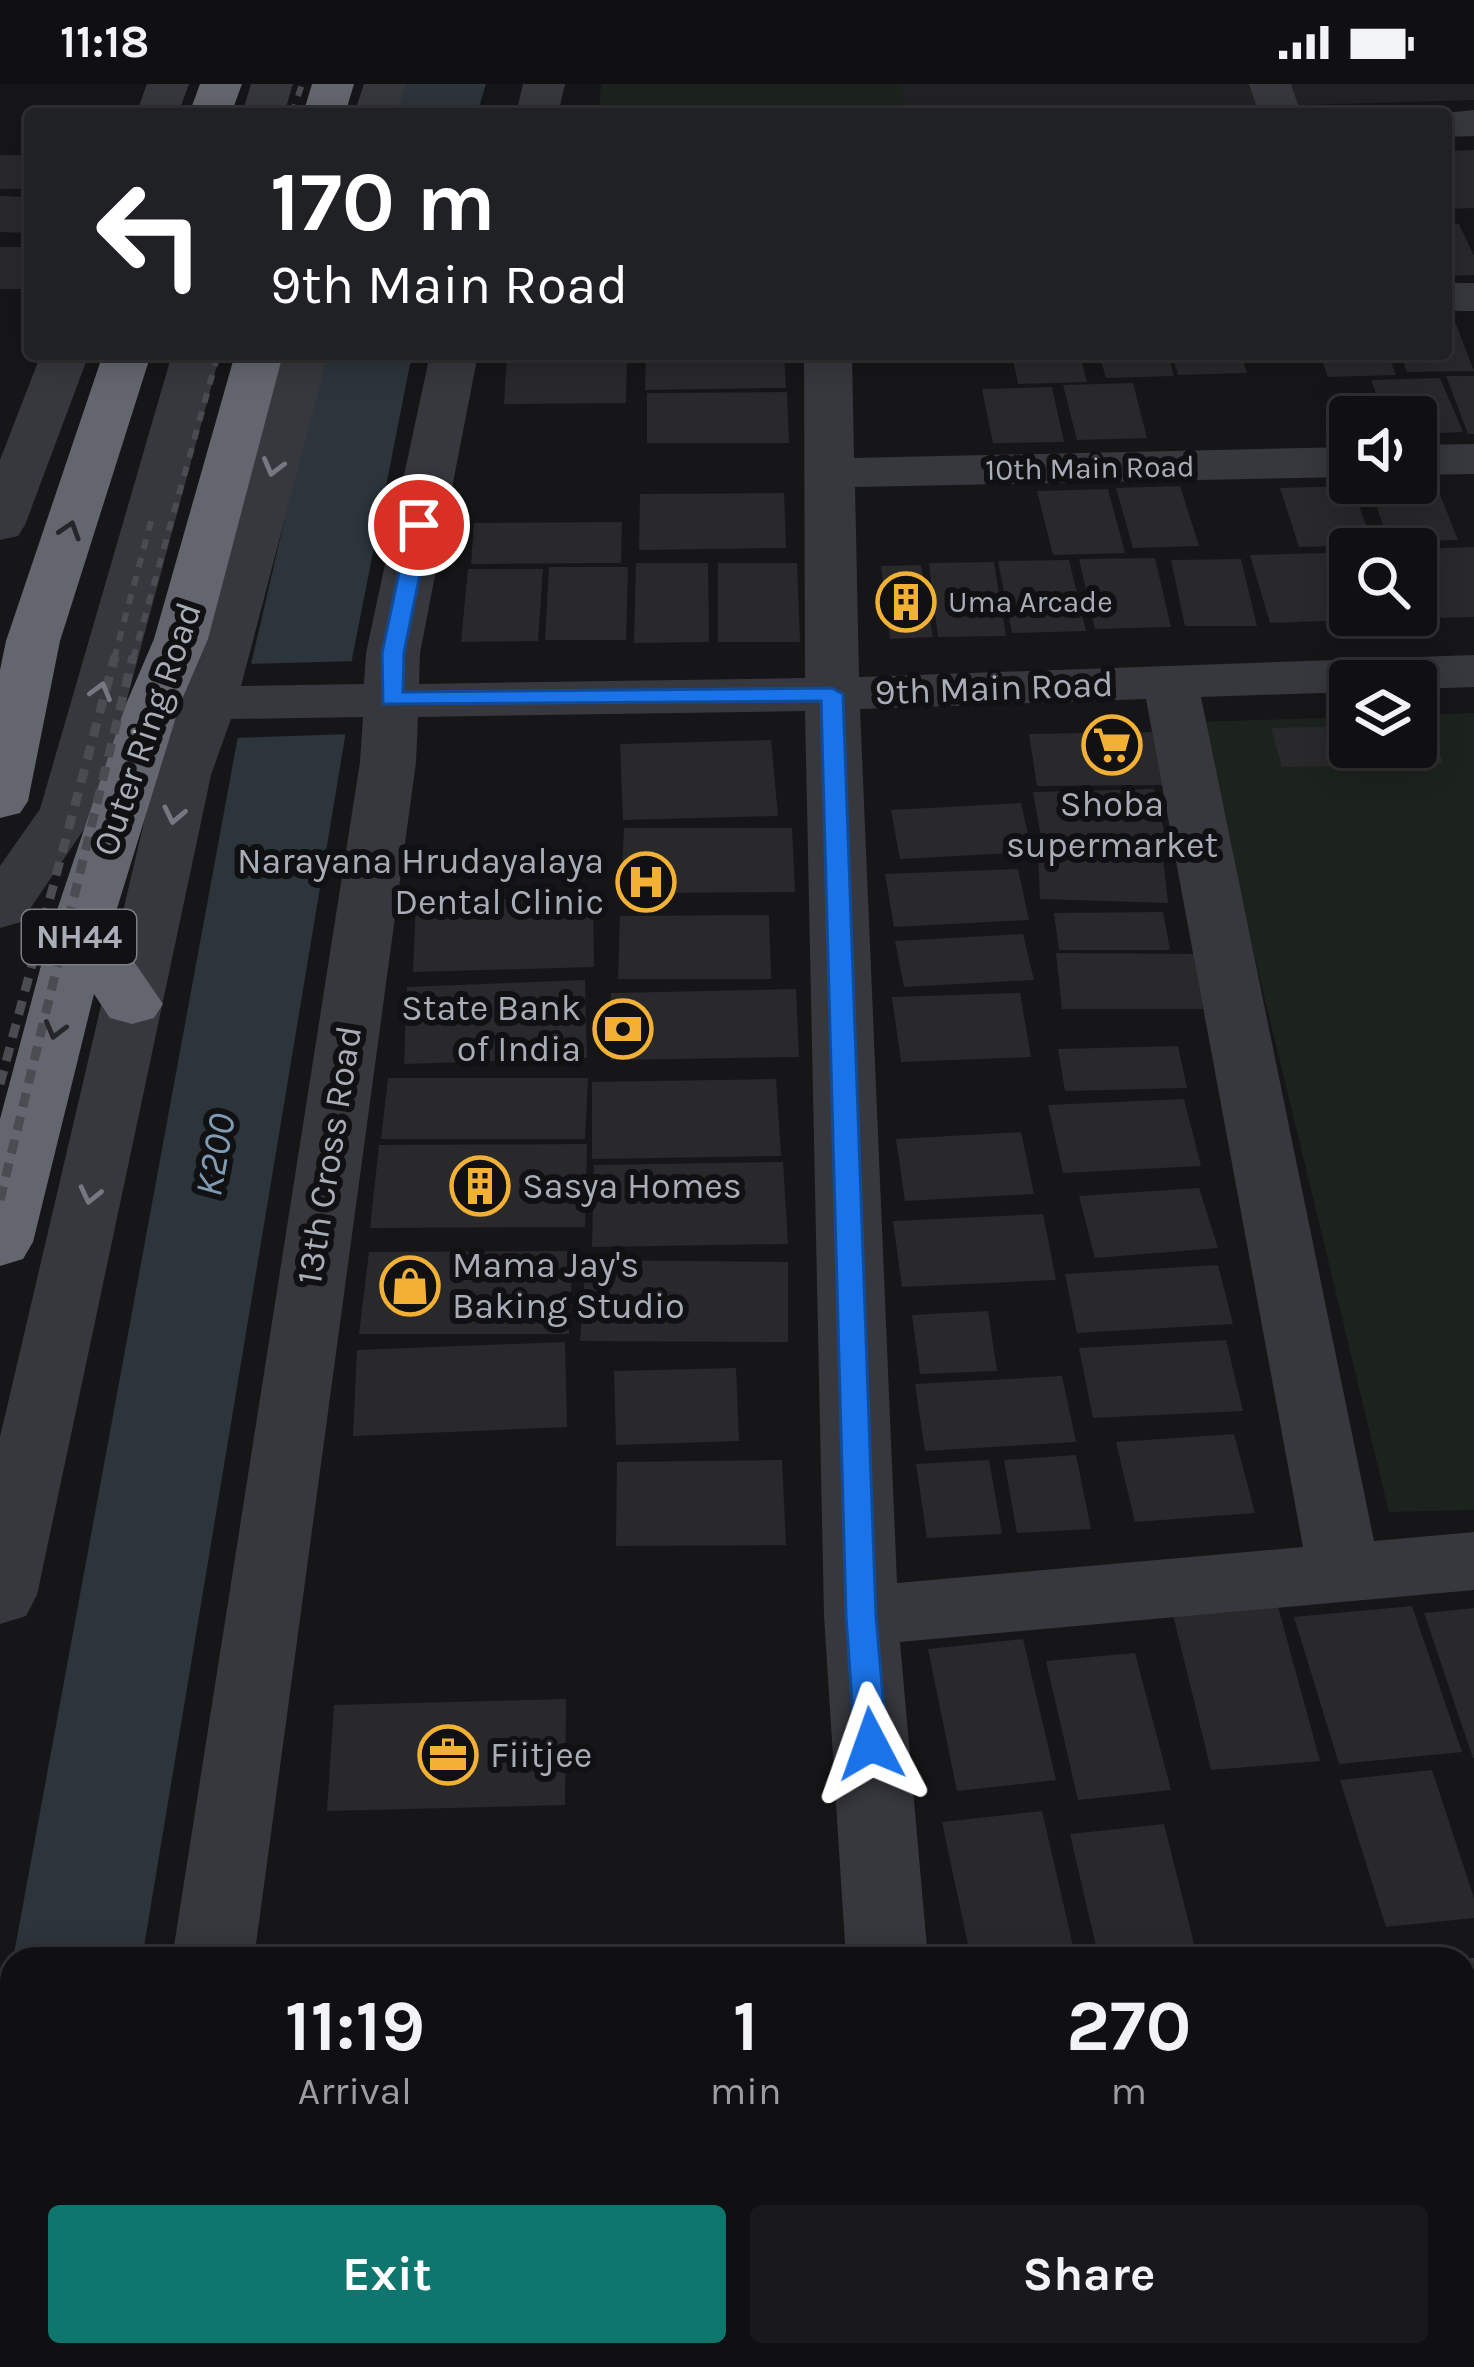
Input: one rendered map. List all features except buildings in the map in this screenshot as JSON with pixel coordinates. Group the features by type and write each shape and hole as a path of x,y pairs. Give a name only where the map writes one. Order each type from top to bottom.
{"highway":[{"path":"0,801 33,641 125,360"},
{"name":"Outer Ring Road","path":"0,1243 81,928 198,703 181,639 257,360"},
{"path":"81,928 132,1004"}],"street":[{"path":"0,525 63,360"},
{"path":"0,909 68,810 194,360"},
{"path":"0,1595 198,703 302,360"},
{"name":"13th Cross Road","path":"215,1947 388,762 377,700 393,653 453,360"},
{"path":"828,360 832,694 861,1616 886,1947"},
{"path":"1437,460 1474,459"},
{"name":"10th Main Road","path":"830,473 1329,462"},
{"name":"9th Main Road","path":"198,703 832,694 1474,670"},
{"path":"1170,680 1344,1573"},
{"path":"861,1616 1474,1562"}],"shaded area":[{"path":"601,84 1474,84 1474,100 1202,108 600,108"},
{"path":"601,84 901,84 905,108 599,108"},
{"path":"1474,713 1474,1510 1389,1512 1198,722 1329,718 1329,768 1437,768 1437,714"}],"water":[{"path":"405,84 486,84 479,108 396,108"},
{"name":"K200","path":"322,360 411,360 352,659 345,737 144,1947 15,1947 252,660"}],"pier":[{"path":"358,661 351,734 235,738 245,664"}],"railway":[{"path":"294,108 302,84"},
{"path":"133,659 216,360"},
{"path":"114,659 153,514"},
{"path":"0,1084 115,656"},
{"path":"0,1200 133,656"}],"place":[{"name":"Uma Arcade","path":"906,602"},
{"name":"Shoba supermarket","path":"1112,745"},
{"name":"Narayana Hrudayalaya Dental Clinic","path":"646,882"},
{"name":"State Bank of India","path":"623,1029"},
{"name":"Sasya Homes","path":"480,1186"},
{"name":"Mama Jay's Baking Studio","path":"410,1286"},
{"name":"Fiitjee","path":"448,1755"}],"route":[{"path":"419,525 393,653 391,699 832,694 861,1616 871,1744"}]}
